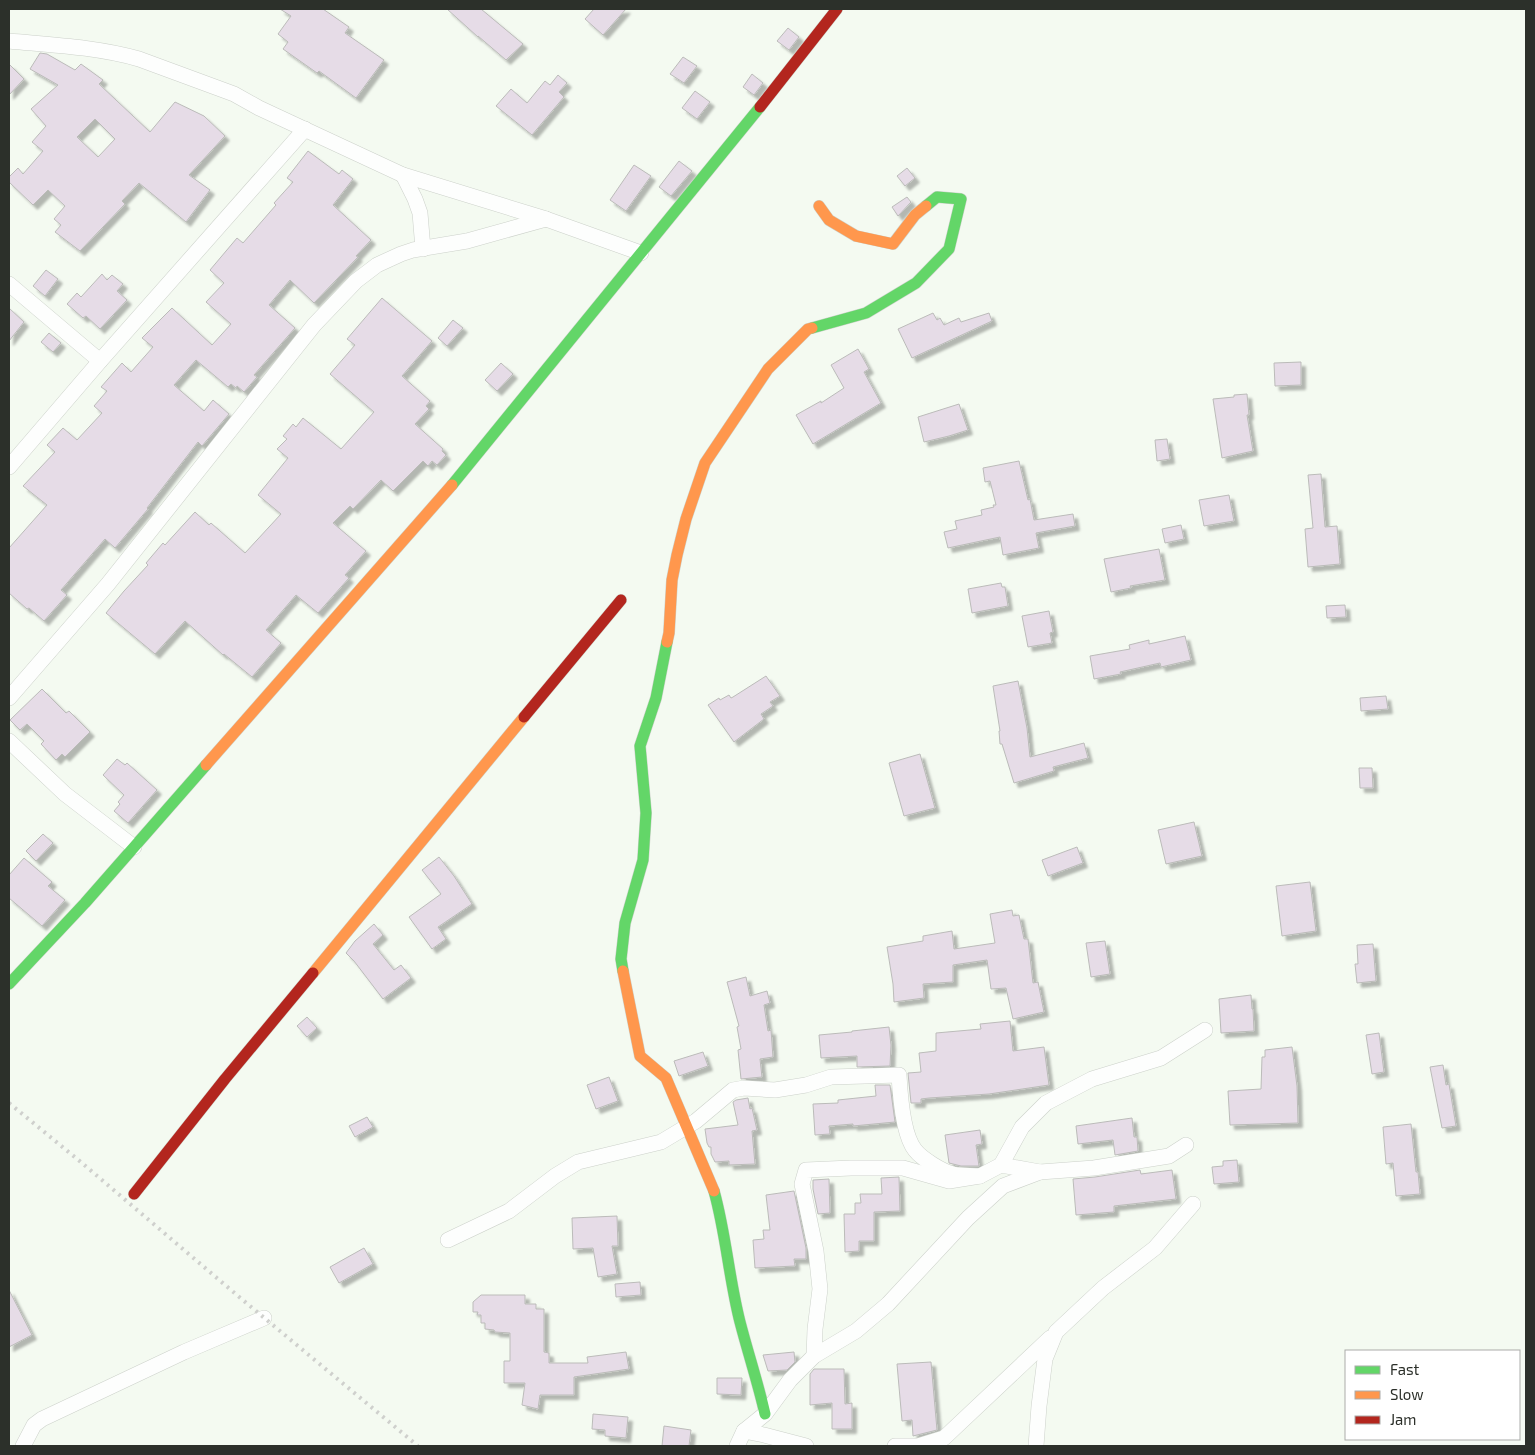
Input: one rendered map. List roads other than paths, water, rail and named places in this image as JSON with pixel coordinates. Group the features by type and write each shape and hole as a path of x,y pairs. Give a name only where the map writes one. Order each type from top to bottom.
{"street":[{"path":"9,984 85,903 454,482 745,126 837,9"},
{"path":"9,40 124,55 139,59 234,94 402,175 546,219 641,253"},
{"path":"9,467 100,360 305,129"},
{"path":"402,175 420,213 424,249"},
{"path":"765,1414 759,1386 740,1322 724,1233 714,1192 666,1078 640,1056 621,959 625,923 643,860 646,813 640,746 656,698 669,633 672,580 686,519 705,463 768,369 808,329 866,313 916,284 949,249 961,199 937,197 915,215 893,244 856,236 829,220 819,206"},
{"path":"9,698 108,584 314,325 356,281 377,265 401,254 467,241 546,219"},
{"path":"9,284 100,360"},
{"path":"134,1194 225,1079 622,600"},
{"path":"9,741 65,794 134,847"},
{"path":"814,1356 820,1289 816,1251 802,1184 806,1170 903,1168 949,1181 980,1176 1001,1165 1022,1128 1046,1103 1092,1080 1162,1058 1205,1030"},
{"path":"448,1240 508,1211 555,1176 578,1162 661,1142 696,1121 732,1090 744,1088 775,1090 806,1085 831,1077 899,1075 907,1133 914,1149 935,1166 953,1174 980,1176"},
{"path":"1001,1165 1040,1172 1094,1168 1169,1156 1186,1145"},
{"path":"737,1446 744,1431 765,1414 790,1380 814,1356 856,1331 888,1304 968,1218 1003,1186 1040,1172"},
{"path":"895,1446 918,1446 944,1438 1103,1288 1155,1248 1193,1204"},
{"path":"23,1446 34,1425 42,1419 184,1352 264,1318"},
{"path":"1036,1446 1045,1359 1056,1332"},
{"path":"744,1431 806,1446"}],"railway":[{"path":"9,1103 418,1446"}]}
